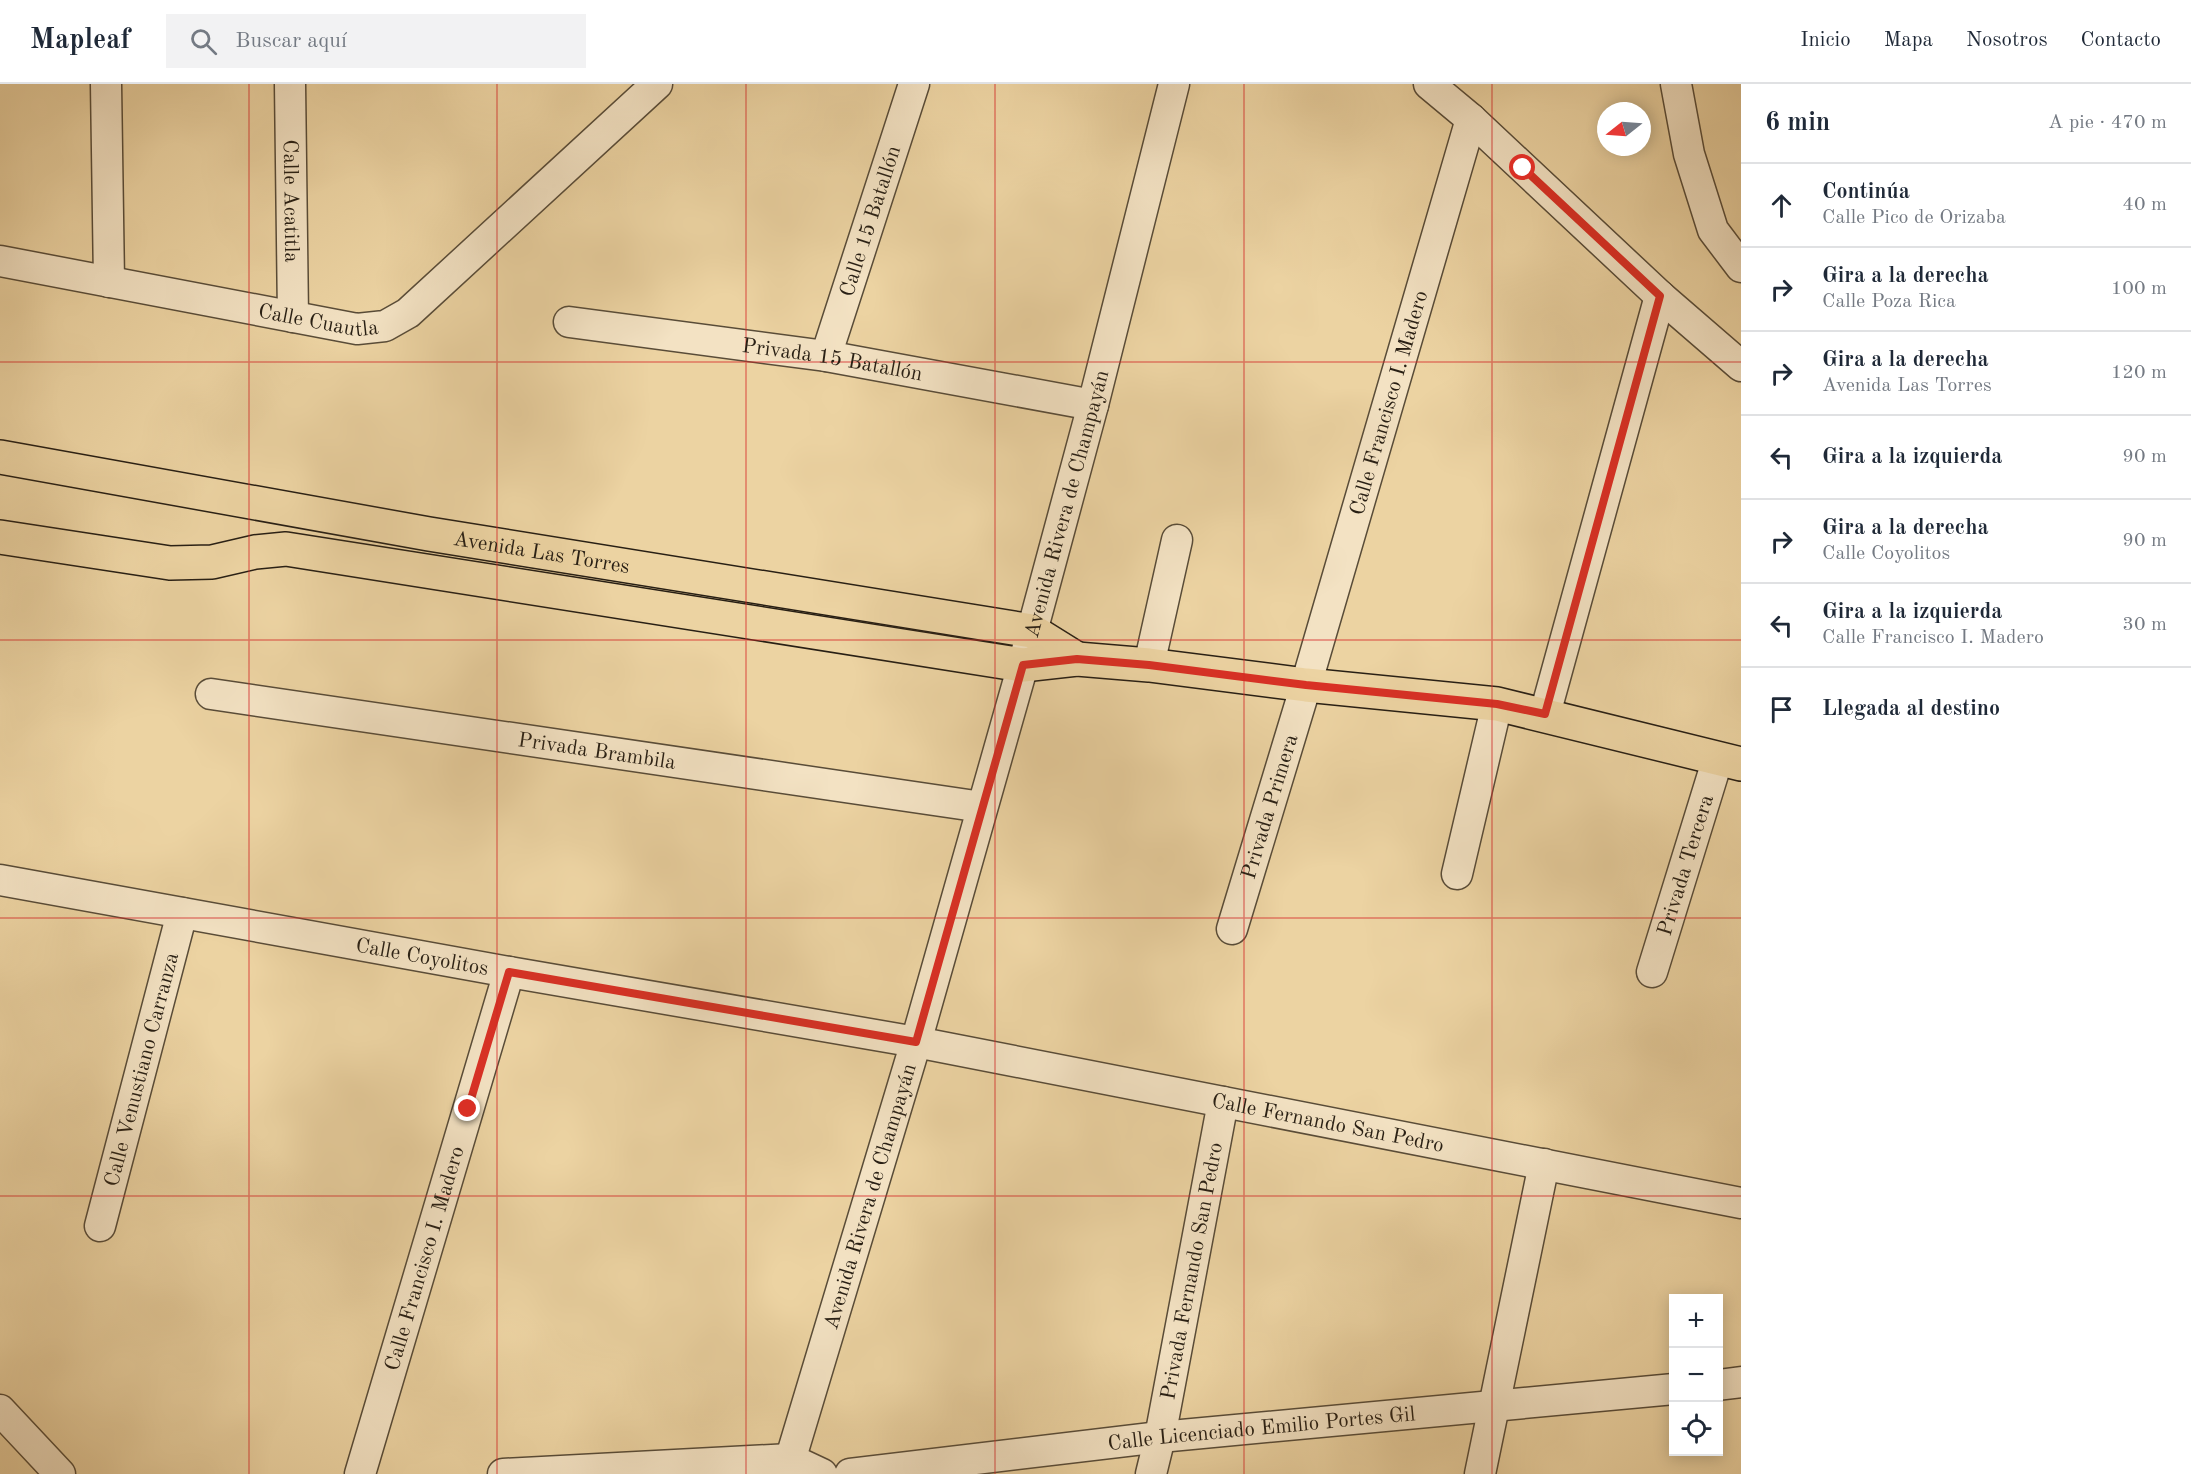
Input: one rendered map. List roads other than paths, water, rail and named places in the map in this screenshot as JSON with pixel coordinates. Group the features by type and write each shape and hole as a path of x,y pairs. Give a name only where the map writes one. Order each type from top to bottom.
{"main road":[{"name":"Avenida Las Torres","path":"0,457 429,534 1032,631 1077,659"},
{"name":"Avenida Las Torres","path":"0,537 170,563 212,562 255,552 286,549 1023,665 1077,659 1497,704 1729,761"}],"street":[{"path":"106,84 109,282"},
{"name":"Calle Acatitla","path":"290,84 293,317"},
{"name":"Calle Cuautla","path":"0,261 357,329 385,326 408,313 657,84"},
{"name":"Calle 15 Batallón","path":"826,356 914,84"},
{"name":"Avenida Rivera de Champayán","path":"788,1467 916,1042 1023,665 1093,405 1174,84"},
{"path":"1429,84 1471,119 1660,296 1741,366"},
{"path":"1676,84 1689,154 1713,230 1741,267"},
{"name":"Calle Francisco I. Madero","path":"1306,685 1471,119"},
{"path":"1545,714 1660,296"},
{"name":"Privada 15 Batallón","path":"569,322 826,356 1093,405"},
{"path":"1149,665 1177,540"},
{"name":"Privada Primera","path":"1232,929 1306,685"},
{"name":"Privada Brambila","path":"211,694 982,807"},
{"path":"1457,874 1497,704"},
{"name":"Privada Tercera","path":"1652,972 1729,761"},
{"name":"Calle Coyolitos","path":"0,880 509,972 916,1042"},
{"name":"Calle Venustiano Carranza","path":"100,1226 182,913"},
{"name":"Calle Francisco I. Madero","path":"360,1474 509,972"},
{"name":"Calle Fernando San Pedro","path":"916,1042 1741,1203"},
{"name":"Privada Fernando San Pedro","path":"1151,1474 1160,1437 1223,1102"},
{"path":"1480,1474 1544,1164"},
{"path":"1723,1384 1741,1382"},
{"name":"Calle Licenciado Emilio Portes Gil","path":"850,1474 1160,1437 1669,1389"},
{"path":"0,1410 60,1474"},
{"path":"503,1474 788,1467 822,1474"}]}
